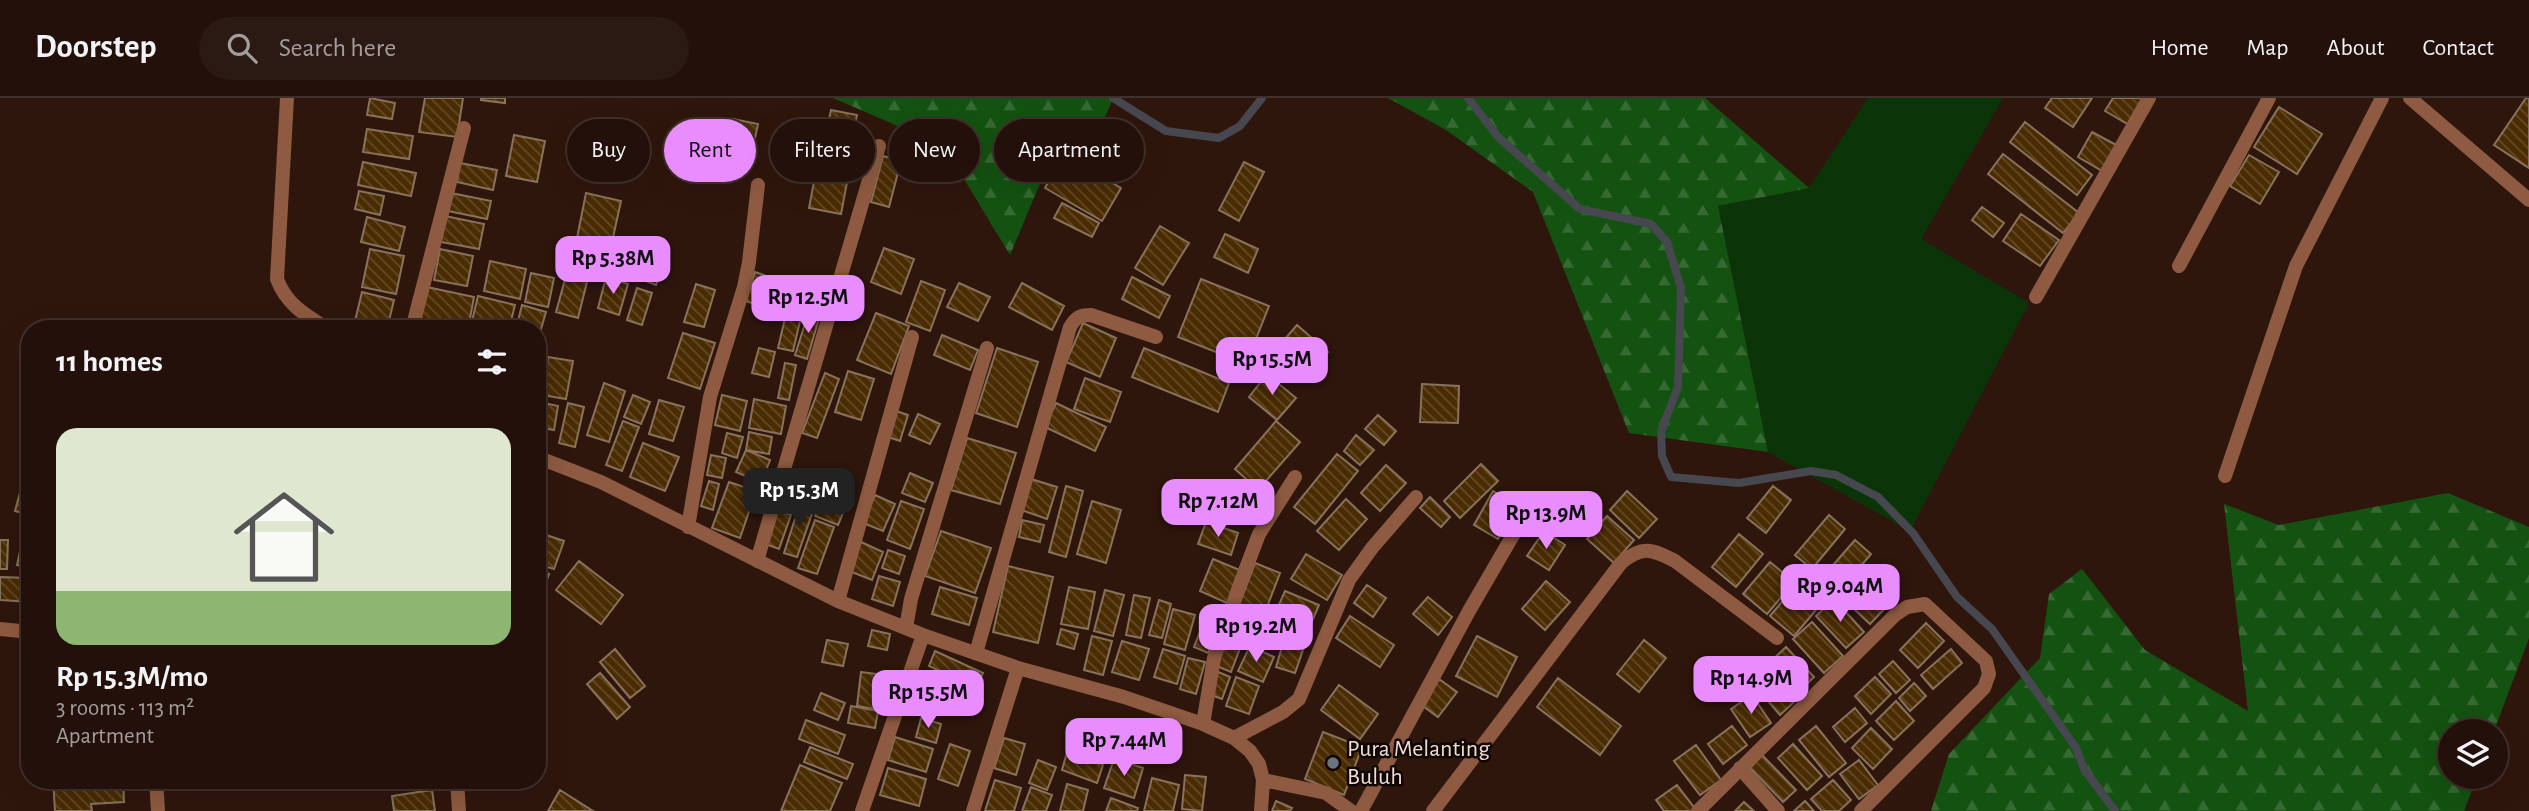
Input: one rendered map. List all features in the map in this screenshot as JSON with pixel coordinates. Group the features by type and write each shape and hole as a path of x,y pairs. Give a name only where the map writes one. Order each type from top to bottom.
{"street":[{"path":"287,98 277,279 289,302 315,320"},
{"path":"2036,297 2149,98"},
{"path":"2179,266 2269,98"},
{"path":"2224,476 2297,266 2382,98"},
{"path":"2410,98 2529,201"},
{"path":"414,320 464,128"},
{"path":"757,561 879,146"},
{"path":"688,527 710,397 749,262 758,185"},
{"path":"976,653 1070,327 1075,318 1091,315 1156,337"},
{"path":"838,601 912,337"},
{"path":"906,628 911,600 987,348"},
{"path":"546,461 601,482 838,601 923,635 1018,667 1124,697 1203,724 1234,738 1250,751 1259,764 1263,780 1261,811"},
{"path":"1203,724 1214,658 1254,546 1295,477"},
{"path":"1234,738 1283,712 1298,699 1349,580 1372,548 1416,497"},
{"path":"1361,811 1516,530"},
{"path":"1433,811 1621,562 1633,552 1658,552 1675,561 1777,638"},
{"path":"1698,811 1895,615 1907,607 1925,604 1986,661 1989,674 1984,688 1861,811"},
{"path":"0,629 21,631"},
{"path":"862,811 923,635"},
{"path":"973,811 1018,667"},
{"path":"1740,768 1778,811"},
{"path":"1263,780 1326,793 1351,811"},
{"path":"157,789 158,811"},
{"path":"458,789 459,811"}],"green space":[{"path":"833,98 1113,98 1104,119 994,119 994,182 1041,182 1010,255 966,182 980,182 980,119 889,119 889,122"},
{"path":"1388,98 1705,98 1809,188 1718,206 1768,452 1629,433 1533,192 1446,130"},
{"path":"1868,98 2003,98 1921,239 2029,303 1910,531 1768,452 1718,206 1809,188"},
{"path":"2448,493 2529,527 2529,638 2499,719 2438,719 2438,789 2472,789 2464,811 1931,811 1949,754 2040,658 2049,594 2082,569 2145,650 2248,711 2224,504 2279,525"}],"building":[{"path":"370,98 395,103 392,119 367,115"},
{"path":"425,98 463,98 457,137 419,132"},
{"path":"505,98 505,103 481,100"},
{"path":"2052,98 2092,98 2073,127 2045,108"},
{"path":"2113,98 2145,98 2129,125 2105,111"},
{"path":"2526,98 2529,98 2529,168 2494,145"},
{"path":"2279,107 2322,134 2297,174 2254,147"},
{"path":"831,110 857,115 856,119 829,119"},
{"path":"2025,122 2092,175 2077,195 2010,142"},
{"path":"367,129 413,136 409,159 363,152"},
{"path":"2092,132 2118,146 2104,172 2078,157"},
{"path":"514,135 545,141 537,182 506,176"},
{"path":"2003,154 2079,213 2063,233 1988,174"},
{"path":"2249,155 2279,172 2260,204 2230,186"},
{"path":"883,156 889,158 889,182 896,182 889,207 871,202"},
{"path":"363,162 416,173 411,196 358,185"},
{"path":"1244,162 1264,172 1239,221 1219,210"},
{"path":"460,163 497,170 493,190 457,182"},
{"path":"814,182 847,182 841,214 809,208"},
{"path":"1048,182 1111,182 1121,188 1102,221 1045,188"},
{"path":"359,191 384,196 380,215 355,209"},
{"path":"451,193 491,201 487,219 448,211"},
{"path":"586,193 621,201 607,265 573,258"},
{"path":"1062,203 1099,223 1092,237 1054,218"},
{"path":"1982,207 2004,223 1993,237 1972,220"},
{"path":"2021,214 2059,240 2040,266 2003,241"},
{"path":"445,216 484,224 479,249 441,242"},
{"path":"367,217 405,227 399,251 361,242"},
{"path":"1160,226 1189,243 1163,285 1135,268"},
{"path":"1225,234 1258,249 1248,273 1214,257"},
{"path":"884,248 914,259 901,294 871,282"},
{"path":"370,249 404,256 396,294 362,287"},
{"path":"440,249 473,256 467,286 434,280"},
{"path":"643,254 664,262 656,285 635,277"},
{"path":"490,261 526,269 520,299 484,291"},
{"path":"569,265 590,270 578,318 556,312"},
{"path":"755,272 772,278 762,307 746,301"},
{"path":"531,273 554,278 548,307 525,302"},
{"path":"606,277 628,284 619,315 598,308"},
{"path":"1132,277 1170,296 1159,318 1122,299"},
{"path":"1201,279 1269,306 1246,364 1178,337"},
{"path":"794,280 809,283 793,351 778,348"},
{"path":"921,281 945,290 930,331 906,322"},
{"path":"959,283 990,297 978,321 947,307"},
{"path":"1022,283 1064,306 1052,330 1009,307"},
{"path":"696,284 715,290 704,327 684,322"},
{"path":"427,287 474,297 470,320 420,320"},
{"path":"637,288 652,293 642,325 627,320"},
{"path":"362,292 394,300 389,320 355,320"},
{"path":"478,296 515,305 511,320 472,320"},
{"path":"522,305 546,312 544,320 518,320"},
{"path":"809,311 820,315 807,359 795,355"},
{"path":"876,313 909,326 891,374 857,360"},
{"path":"1083,323 1116,338 1100,377 1066,362"},
{"path":"1297,325 1328,352 1304,380 1273,353"},
{"path":"683,333 715,343 700,389 668,378"},
{"path":"942,335 978,350 970,370 934,355"},
{"path":"759,348 775,352 769,377 752,373"},
{"path":"997,348 1038,362 1017,427 976,413"},
{"path":"1144,348 1229,383 1218,412 1132,377"},
{"path":"548,357 573,361 566,399 546,396"},
{"path":"785,363 796,365 789,400 778,398"},
{"path":"848,371 874,379 861,420 835,412"},
{"path":"825,373 839,379 817,438 802,433"},
{"path":"1267,374 1296,398 1277,420 1249,397"},
{"path":"1085,378 1121,392 1110,422 1074,409"},
{"path":"604,383 625,391 609,442 587,435"},
{"path":"1422,384 1459,386 1458,423 1420,422"},
{"path":"633,395 650,402 641,424 624,417"},
{"path":"722,395 747,401 740,431 715,425"},
{"path":"754,399 786,406 781,434 749,428"},
{"path":"659,400 684,407 673,441 649,434"},
{"path":"546,403 558,406 554,430 546,429"},
{"path":"568,403 584,407 575,447 559,443"},
{"path":"1056,403 1106,427 1095,451 1045,427"},
{"path":"896,411 908,415 900,441 888,437"},
{"path":"918,414 940,424 930,444 909,435"},
{"path":"1378,415 1396,431 1384,445 1365,429"},
{"path":"623,421 639,427 622,471 606,465"},
{"path":"1276,421 1300,442 1258,490 1235,469"},
{"path":"749,432 772,437 769,454 746,450"},
{"path":"727,433 743,437 737,458 722,453"},
{"path":"1356,435 1374,450 1360,465 1344,451"},
{"path":"967,438 1016,453 1000,504 951,490"},
{"path":"643,443 679,457 665,491 630,477"},
{"path":"746,450 770,460 761,483 736,472"},
{"path":"1337,454 1358,471 1315,524 1294,507"},
{"path":"711,455 726,458 722,478 707,475"},
{"path":"1481,464 1498,481 1460,518 1444,501"},
{"path":"1386,465 1406,483 1380,511 1361,493"},
{"path":"822,469 851,479 842,505 814,495"},
{"path":"789,472 801,477 789,508 777,503"},
{"path":"910,473 933,483 925,502 902,493"},
{"path":"1031,479 1057,487 1047,519 1021,510"},
{"path":"709,481 719,484 713,510 701,506"},
{"path":"729,482 756,491 740,538 712,528"},
{"path":"1066,486 1083,491 1066,557 1049,552"},
{"path":"1773,486 1791,500 1766,533 1747,518"},
{"path":"21,489 21,513 15,511"},
{"path":"1493,491 1518,505 1498,539 1474,525"},
{"path":"1627,491 1657,519 1639,538 1610,510"},
{"path":"875,495 895,504 883,531 863,523"},
{"path":"1430,497 1450,517 1441,527 1420,508"},
{"path":"1346,499 1367,519 1339,550 1317,531"},
{"path":"801,500 815,505 797,557 784,553"},
{"path":"901,501 924,509 910,549 887,540"},
{"path":"1092,501 1121,510 1106,563 1077,554"},
{"path":"820,504 843,513 838,525 815,516"},
{"path":"774,510 791,515 779,549 763,543"},
{"path":"1829,515 1845,529 1812,569 1795,555"},
{"path":"1607,516 1634,540 1614,563 1587,539"},
{"path":"815,520 834,527 817,574 798,568"},
{"path":"1022,520 1044,525 1040,542 1019,537"},
{"path":"1206,522 1238,533 1231,555 1198,544"},
{"path":"941,531 991,548 975,593 925,576"},
{"path":"1544,531 1565,545 1549,570 1527,556"},
{"path":"1739,534 1763,554 1736,587 1712,567"},
{"path":"546,535 564,541 554,569 546,567"},
{"path":"0,540 8,540 7,569 0,569"},
{"path":"1855,540 1871,554 1838,593 1821,579"},
{"path":"861,542 883,552 872,580 849,571"},
{"path":"21,547 21,566 17,565"},
{"path":"888,550 905,556 899,574 882,568"},
{"path":"1306,554 1342,575 1327,600 1291,579"},
{"path":"1213,559 1242,571 1229,604 1200,591"},
{"path":"579,561 623,595 601,624 556,590"},
{"path":"1770,562 1794,582 1767,614 1743,594"},
{"path":"1255,563 1280,573 1264,615 1239,605"},
{"path":"1008,566 1053,577 1038,643 993,632"},
{"path":"879,576 900,582 893,606 872,599"},
{"path":"1857,576 1888,605 1870,624 1839,595"},
{"path":"0,577 21,578 21,601 0,600"},
{"path":"1546,581 1570,602 1545,630 1522,609"},
{"path":"1797,584 1821,604 1794,636 1770,616"},
{"path":"1367,585 1386,598 1373,617 1354,603"},
{"path":"940,587 977,598 969,625 932,614"},
{"path":"1069,587 1095,592 1088,629 1061,624"},
{"path":"1105,590 1124,595 1113,636 1094,631"},
{"path":"1285,591 1319,605 1304,640 1270,625"},
{"path":"1134,595 1150,598 1141,638 1126,635"},
{"path":"1428,597 1452,617 1438,635 1413,614"},
{"path":"1834,599 1864,632 1846,648 1816,616"},
{"path":"1159,600 1171,604 1162,638 1149,635"},
{"path":"1173,609 1195,615 1185,650 1164,644"},
{"path":"1350,616 1394,645 1380,667 1336,638"},
{"path":"1205,619 1219,625 1208,653 1194,647"},
{"path":"1812,622 1843,656 1824,673 1793,639"},
{"path":"1926,623 1944,641 1918,668 1900,650"},
{"path":"1061,629 1078,634 1074,649 1057,644"},
{"path":"872,630 890,634 887,650 868,646"},
{"path":"1092,636 1112,641 1103,675 1084,670"},
{"path":"1226,636 1242,643 1231,672 1214,665"},
{"path":"1477,636 1517,657 1497,697 1456,676"},
{"path":"827,640 848,644 843,666 822,662"},
{"path":"1284,640 1304,647 1295,673 1276,667"},
{"path":"1644,640 1666,658 1639,692 1617,674"},
{"path":"1122,641 1149,649 1139,680 1112,672"},
{"path":"1250,646 1274,657 1263,682 1238,671"},
{"path":"1786,647 1814,677 1797,694 1768,664"},
{"path":"615,649 645,686 630,698 600,662"},
{"path":"1163,649 1185,656 1177,684 1154,677"},
{"path":"1951,649 1962,663 1933,689 1921,675"},
{"path":"935,651 983,673 976,688 929,666"},
{"path":"1188,658 1205,662 1196,694 1180,689"},
{"path":"1893,661 1910,680 1896,693 1879,674"},
{"path":"1216,671 1230,677 1222,699 1208,694"},
{"path":"861,672 892,676 887,711 857,706"},
{"path":"913,672 955,684 949,701 908,689"},
{"path":"600,673 630,707 617,719 587,684"},
{"path":"1770,673 1794,702 1780,715 1755,686"},
{"path":"1236,677 1259,686 1249,714 1226,706"},
{"path":"1875,677 1891,694 1871,714 1855,696"},
{"path":"1558,678 1621,726 1600,755 1537,707"},
{"path":"1439,679 1457,692 1438,717 1420,704"},
{"path":"1914,683 1926,696 1910,711 1899,698"},
{"path":"1339,685 1378,714 1360,739 1321,710"},
{"path":"821,693 845,703 838,720 814,710"},
{"path":"1752,695 1771,723 1750,737 1731,709"},
{"path":"1896,701 1914,721 1894,740 1876,721"},
{"path":"851,706 878,711 875,728 848,723"},
{"path":"1855,708 1867,723 1845,742 1833,727"},
{"path":"921,718 941,724 936,743 916,737"},
{"path":"806,720 845,735 838,754 799,739"},
{"path":"1732,726 1747,745 1723,764 1708,744"},
{"path":"1816,726 1846,763 1829,777 1799,740"},
{"path":"1077,728 1115,736 1110,759 1072,751"},
{"path":"1871,728 1892,749 1873,769 1852,748"},
{"name":"Pura Melanting Buluh","path":"1323,732 1362,747 1344,795 1305,779"},
{"path":"895,737 933,749 926,772 888,760"},
{"path":"1004,738 1025,744 1016,775 994,768"},
{"path":"950,744 970,751 958,786 938,779"},
{"path":"1793,744 1822,776 1807,790 1778,758"},
{"path":"1696,745 1721,780 1700,795 1674,761"},
{"path":"810,747 853,764 847,779 804,762"},
{"path":"1067,752 1103,765 1097,783 1062,770"},
{"path":"1762,755 1796,790 1783,802 1750,768"},
{"path":"1114,759 1143,768 1134,798 1104,788"},
{"path":"1038,760 1056,767 1047,790 1029,783"},
{"path":"1859,760 1878,785 1859,799 1840,774"},
{"path":"800,765 842,783 830,811 781,811"},
{"path":"888,768 926,779 919,806 880,795"},
{"path":"1185,775 1206,777 1202,811 1182,809"},
{"path":"1152,778 1179,785 1173,811 1144,811"},
{"path":"995,780 1021,788 1014,811 985,811"},
{"path":"1833,780 1851,800 1839,811 1822,811 1811,799"},
{"path":"1067,784 1088,790 1083,811 1060,811"},
{"path":"1677,785 1695,811 1664,811 1656,800"},
{"path":"1031,787 1052,795 1046,811 1022,811"},
{"path":"54,789 123,789 124,802 91,804 92,811 55,811"},
{"path":"432,790 435,811 394,811 392,796"},
{"path":"560,790 593,811 548,811"},
{"path":"1111,798 1138,808 1137,811 1106,811"},
{"path":"1276,801 1292,808 1290,811 1272,811"},
{"path":"1805,801 1814,811 1794,811"},
{"path":"1744,802 1754,811 1735,811"}],"waterway":[{"path":"1113,98 1166,131 1219,138 1240,126 1262,98"},
{"path":"1468,98 1499,138 1580,209 1651,224 1667,242 1681,288 1678,387 1661,431 1662,456 1671,477 1739,483 1811,471 1836,475 1878,497 1913,533 1957,597 1992,629 2076,748 2084,769 2115,811"}],"place":[{"name":"Pura Melanting Buluh","path":"1333,763"}]}
